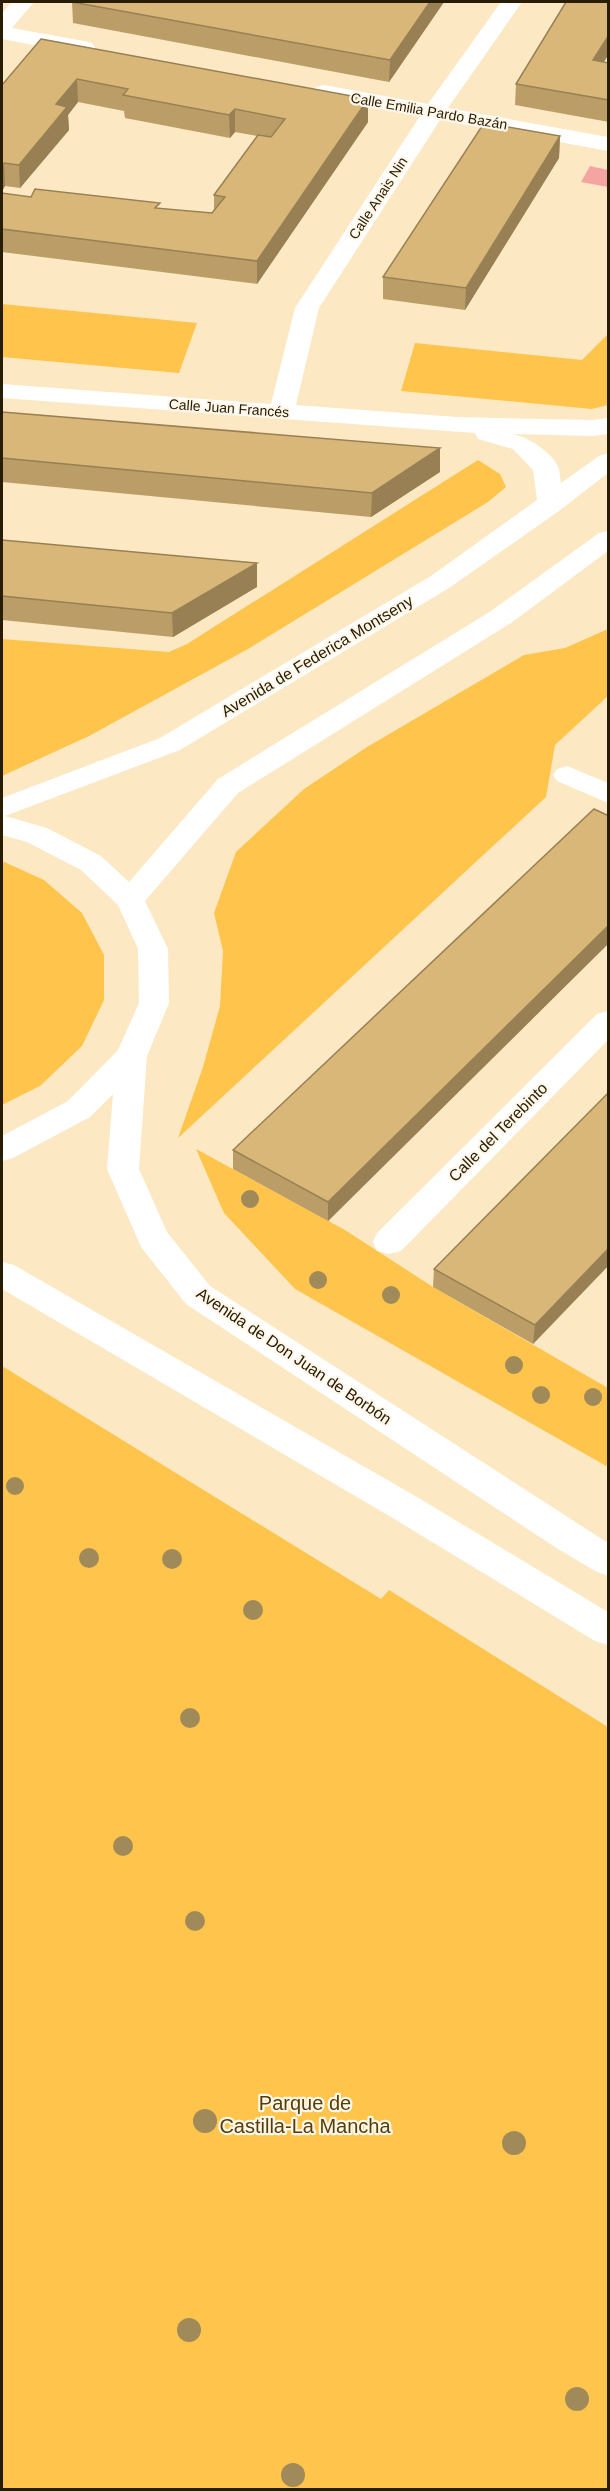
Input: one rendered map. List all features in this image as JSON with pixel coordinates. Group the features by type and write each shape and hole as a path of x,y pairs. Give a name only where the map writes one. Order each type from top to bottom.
{"street":[{"path":"2,26 23,2"},
{"name":"Calle Anais Nin","path":"282,411 307,308 434,112 511,2"},
{"path":"2,33 107,52"},
{"name":"Calle Emilia Pardo Bazán","path":"305,88 609,144"},
{"name":"Calle Juan Francés","path":"2,391 457,425 592,428 609,426"},
{"name":"Calle Juan Francés","path":"457,425 522,444 546,468 550,505"},
{"name":"Avenida de Federica Montseny","path":"2,808 170,744 440,582 609,461"},
{"path":"130,900 228,786 501,617 609,539"},
{"path":"567,775 609,794"},
{"path":"2,825 37,835 91,863 130,900 153,949 154,1003 131,1056 79,1110 2,1150"},
{"name":"Calle del Terebinto","path":"389,1242 609,1022"},
{"name":"Avenida de Don Juan de Borbón","path":"131,1056 123,1169 153,1238 198,1295 571,1539 609,1561"},
{"path":"2,1274 404,1507 609,1630"}],"green space":[{"path":"2,304 197,323 179,373 2,357"},
{"path":"608,334 608,405 592,409 401,391 415,343 582,360"},
{"path":"478,460 500,474 506,487 488,502 248,649 89,736 2,776 2,639 169,652 187,644"},
{"path":"608,629 608,696 555,745 546,797 178,1138 203,1067 220,1006 223,951 214,913 236,852 304,789 367,747 524,655 565,648"},
{"path":"2,861 44,880 82,913 104,955 104,1000 82,1046 40,1086 2,1105"},
{"path":"196,1149 345,1230 433,1287 608,1388 608,1467 295,1289 224,1213"},
{"name":"Parque de Castilla-La Mancha","path":"2,1366 381,1599 389,1590 608,1727 608,2489 2,2489"}],"shaded area":[{"path":"590,166 608,170 608,187 581,182"}],"building":[{"path":"72,2 430,2 390,60"},
{"path":"566,2 609,2 609,35 593,60 609,63 609,100 516,84"},
{"path":"41,39 368,99 257,261 2,229 2,193 31,197 35,189 160,203 155,208 212,213 225,197 214,195 258,135 271,137 285,119 235,109 229,115 123,95 128,89 77,79 56,104 67,107 19,165 4,163 2,166 2,85"},
{"path":"484,123 560,136 466,288 383,277"},
{"path":"2,412 440,448 372,493 2,458"},
{"path":"2,540 257,563 172,613 2,596"},
{"path":"594,809 609,816 609,925 328,1202 233,1150"},
{"path":"609,1092 609,1248 535,1325 434,1269"}]}
